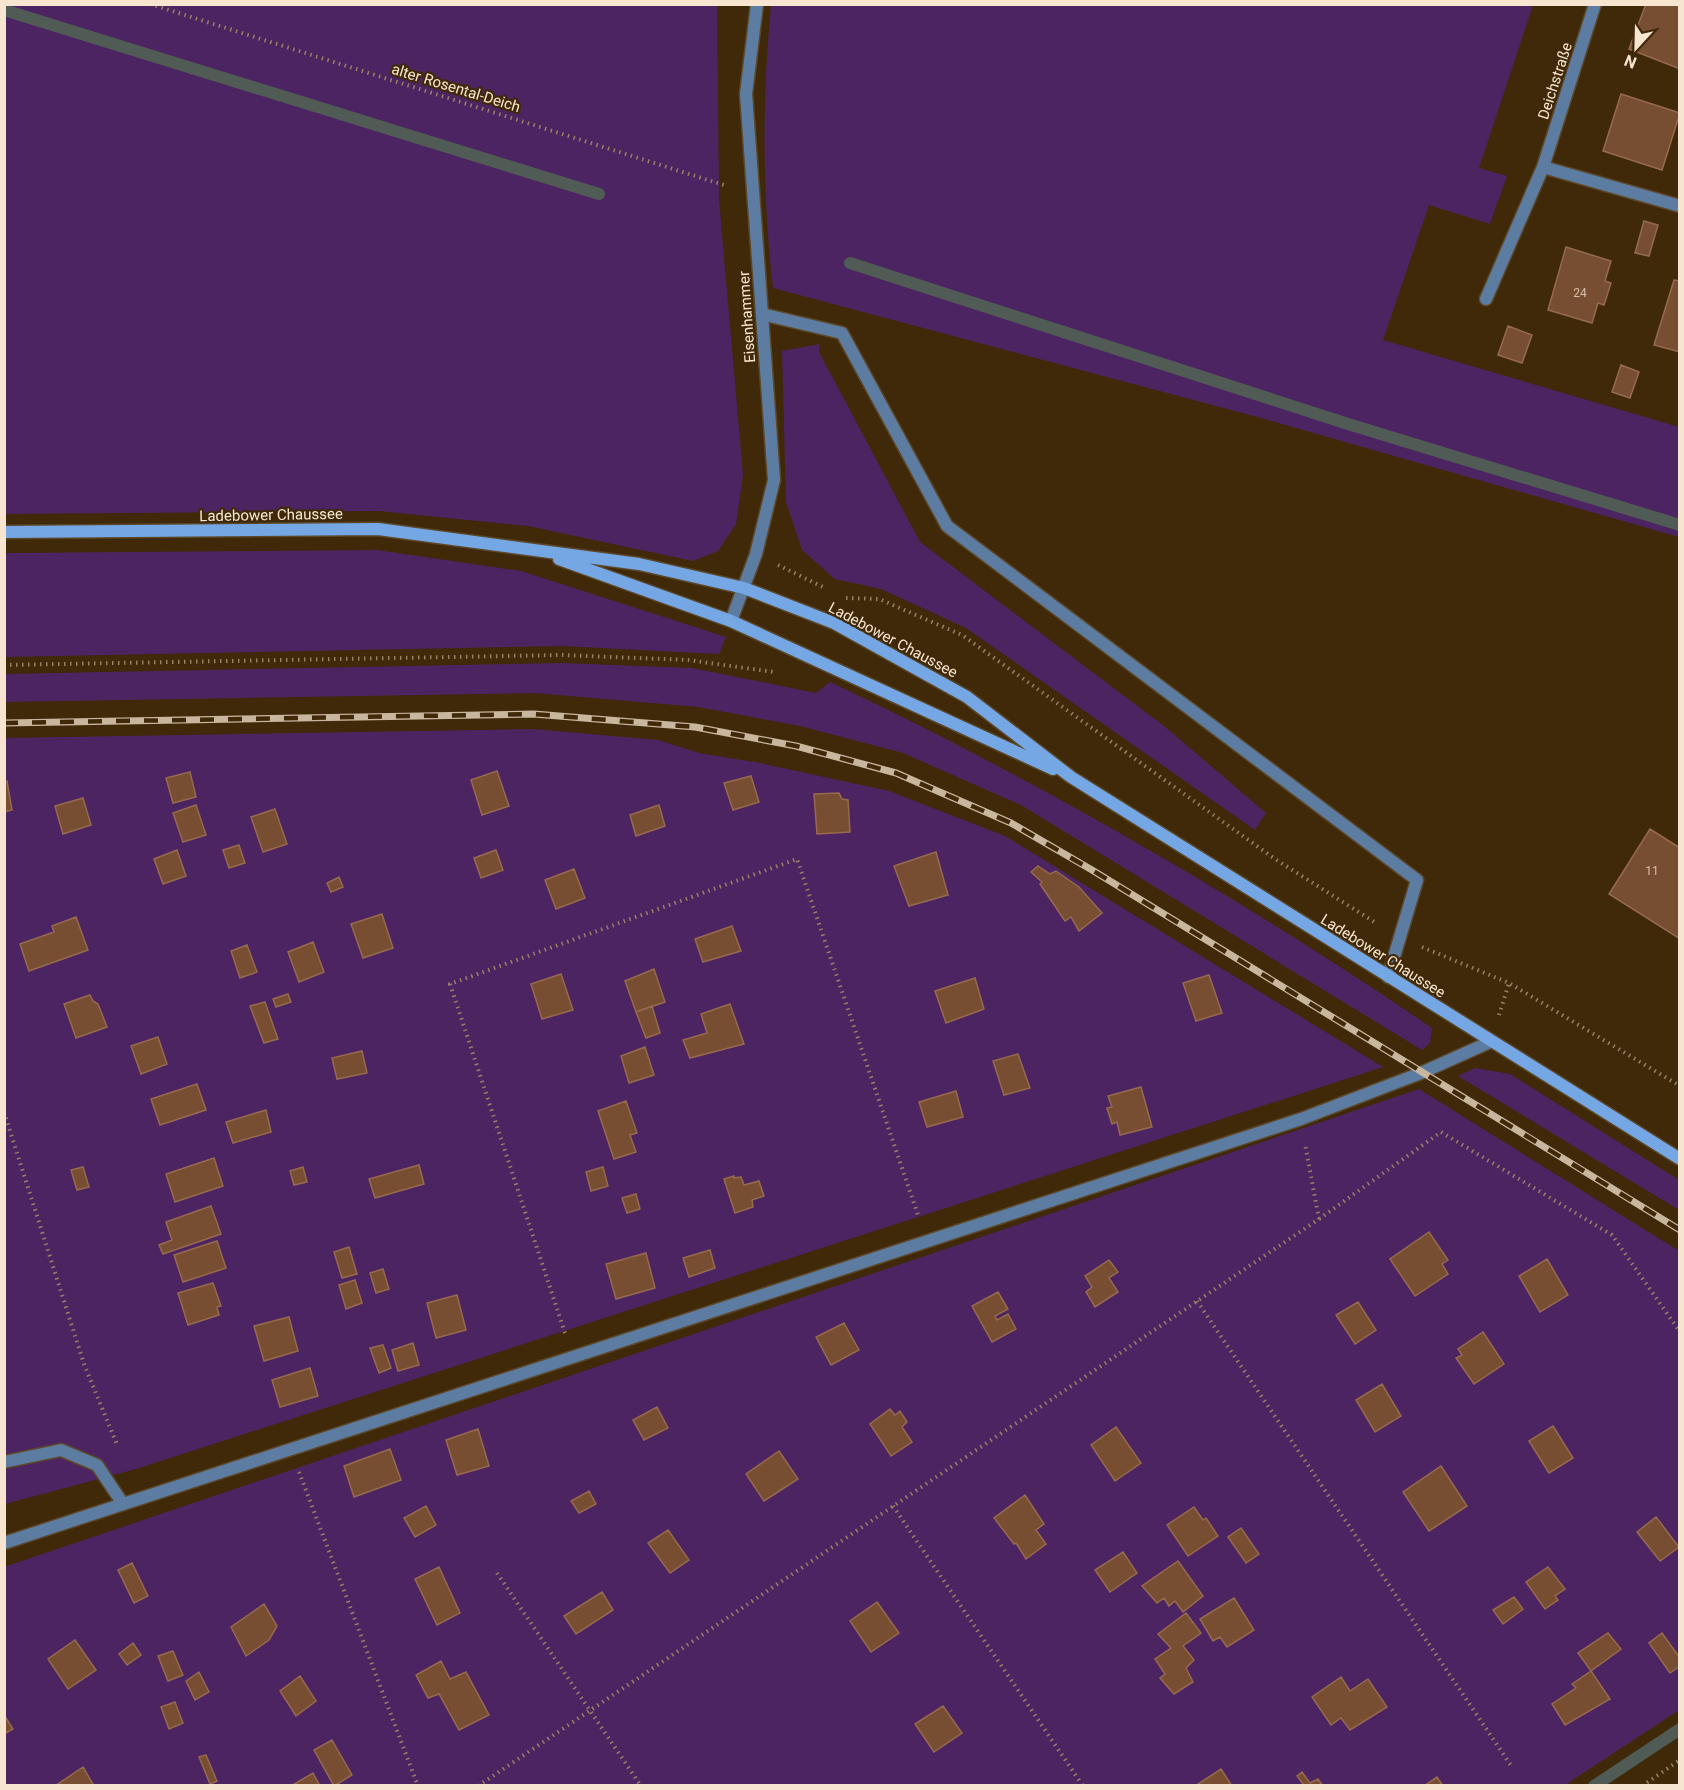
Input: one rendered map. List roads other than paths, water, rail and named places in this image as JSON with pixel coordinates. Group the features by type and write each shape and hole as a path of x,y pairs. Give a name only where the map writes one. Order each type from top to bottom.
{"street":[{"name":"Eisenhammer","path":"731,621 756,554 774,480 746,94 757,4"},
{"name":"Deichstraße","path":"1486,299 1544,167 1595,4"},
{"path":"1544,167 1680,206"},
{"path":"762,314 842,333 947,526 1417,880 1388,977"},
{"name":"Ladebower Chaussee","path":"4,532 378,529 639,564 744,588 834,623 967,697 1071,777 1490,1042 1680,1159"},
{"name":"Ladebower Chaussee","path":"536,551 731,621 1071,777"},
{"path":"4,1543 1301,1119 1421,1074 1490,1042"},
{"path":"4,1462 62,1449 97,1465 123,1504"}],"waterway":[{"path":"4,10 599,194"},
{"path":"850,263 1348,424 1680,525"},
{"path":"1594,1786 1680,1729"}],"railway":[{"path":"4,723 534,714 695,727 796,746 896,773 1011,823 1092,870 1680,1230"}]}
